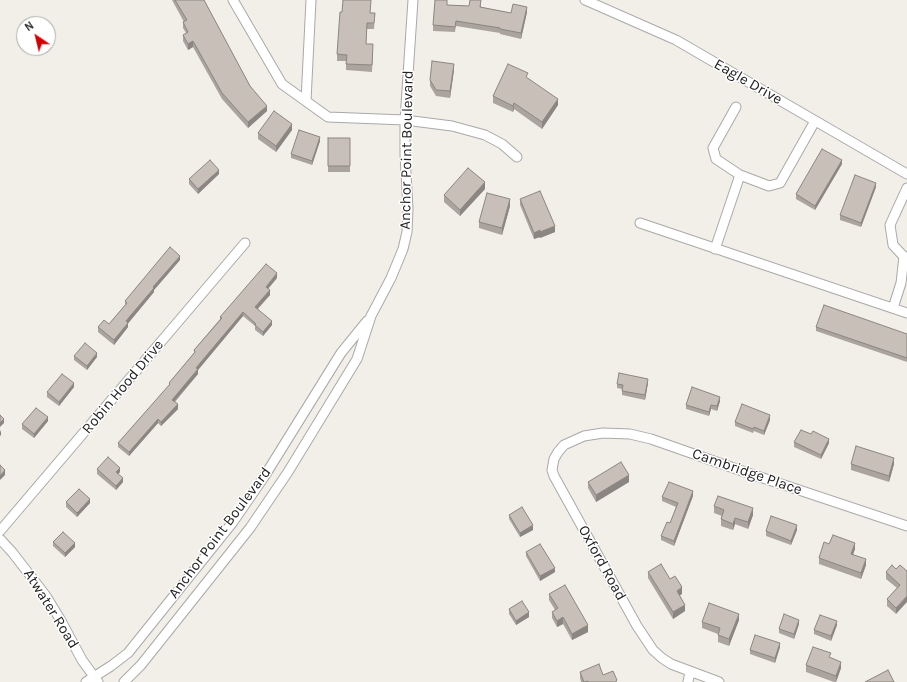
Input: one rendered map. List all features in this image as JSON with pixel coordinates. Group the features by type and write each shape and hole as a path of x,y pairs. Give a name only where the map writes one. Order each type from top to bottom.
{"street":[{"path":"233,0 282,84 328,117 405,120 452,126 485,135 502,144 517,157"},
{"path":"306,101 311,0"},
{"name":"Anchor Point Boulevard","path":"124,682 141,665 250,528 271,499 357,359 371,316 391,278 403,249 407,232 408,209 405,120 413,0"},
{"name":"Eagle Drive","path":"585,0 676,40 907,174"},
{"path":"736,107 713,148 716,159 740,175 769,186 780,183 816,121"},
{"path":"715,249 740,175"},
{"path":"893,308 901,283 905,258 893,245 890,225 907,188"},
{"path":"640,224 907,312"},
{"name":"Robin Hood Drive","path":"0,531 245,243"},
{"name":"Anchor Point Boulevard","path":"93,680 128,653 233,522 264,477 341,353 371,316"},
{"name":"Cambridge Place","path":"584,436 617,432 651,439 752,475 907,526"},
{"name":"Oxford Road","path":"584,436 568,442 558,452 554,460 552,470 554,476 634,620 653,650 671,664 719,682"},
{"name":"Atwater Road","path":"0,539 17,558 46,596 93,680"},
{"path":"688,682 690,672"}],"building":[{"path":"175,0 204,0 250,86 267,106 248,122 222,93 193,41 188,44 183,35 188,32 183,22 187,20"},
{"path":"343,0 371,0 370,13 375,13 374,23 367,23 366,44 373,44 372,65 346,64 347,55 337,54 340,12 342,12"},
{"path":"435,0 447,0 447,5 469,6 470,0 481,0 480,7 511,13 513,4 527,7 521,33 456,21 455,27 433,25"},
{"path":"432,61 454,64 450,91 436,90 430,80"},
{"path":"508,64 528,73 526,77 558,99 542,122 514,103 513,106 493,96"},
{"path":"274,111 292,124 276,146 258,133"},
{"path":"299,130 320,137 312,161 291,154"},
{"path":"328,138 350,138 350,166 328,166"},
{"path":"822,149 842,160 815,206 796,194"},
{"path":"210,160 219,170 198,189 189,179"},
{"path":"468,168 485,182 460,210 444,195"},
{"path":"855,175 876,183 861,223 840,215"},
{"path":"540,191 555,226 534,233 520,199"},
{"path":"487,193 510,199 502,228 479,222"},
{"path":"170,247 180,256 126,321 128,323 114,340 98,327 104,320 109,324 127,303 125,301"},
{"path":"266,264 277,273 266,287 270,290 255,307 272,321 263,332 243,312 196,368 198,369 172,400 178,404 161,422 158,419 129,452 118,443 170,384 169,383 195,352 194,350 222,318 220,317"},
{"path":"824,305 907,334 907,358 816,327"},
{"path":"85,343 97,353 87,366 74,356"},
{"path":"619,373 648,379 645,395 622,391 623,385 617,384"},
{"path":"62,374 74,383 59,402 47,392"},
{"path":"692,387 720,397 717,406 711,405 709,412 686,405"},
{"path":"742,404 770,415 764,431 754,427 753,429 735,422"},
{"path":"36,408 48,417 34,434 22,424"},
{"path":"0,415 4,419 0,423"},
{"path":"801,430 811,434 813,431 829,439 821,455 794,442"},
{"path":"856,446 894,458 889,476 851,464"},
{"path":"108,457 120,468 116,472 123,478 116,486 97,469"},
{"path":"621,462 629,475 596,495 588,482"},
{"path":"0,465 5,470 0,476"},
{"path":"669,482 693,491 674,541 661,536 667,522 670,523 678,503 662,497"},
{"path":"79,489 90,499 77,513 66,502"},
{"path":"718,496 753,508 748,522 735,518 733,524 721,519 724,510 714,506"},
{"path":"522,507 533,525 520,533 509,515"},
{"path":"771,516 797,525 791,541 766,531"},
{"path":"63,532 75,543 65,553 53,542"},
{"path":"833,535 855,543 851,554 866,559 861,573 819,558 824,542 829,544"},
{"path":"540,544 555,568 540,576 526,552"},
{"path":"661,564 670,579 675,576 682,587 677,591 685,605 673,612 648,572"},
{"path":"892,565 896,569 900,565 907,571 907,596 896,608 887,599 900,585 886,572"},
{"path":"565,585 588,625 572,634 563,617 557,621 552,612 558,608 549,594"},
{"path":"522,601 529,612 516,621 509,609"},
{"path":"709,603 739,614 729,639 718,635 720,628 702,622"},
{"path":"784,614 799,620 794,634 779,629"},
{"path":"820,615 837,621 831,636 814,630"},
{"path":"755,635 780,643 775,658 750,650"},
{"path":"813,647 831,653 829,657 841,662 836,676 806,665"},
{"path":"599,664 603,675 613,671 617,680 616,682 584,682 580,672"},
{"path":"888,670 894,682 865,682"}]}
